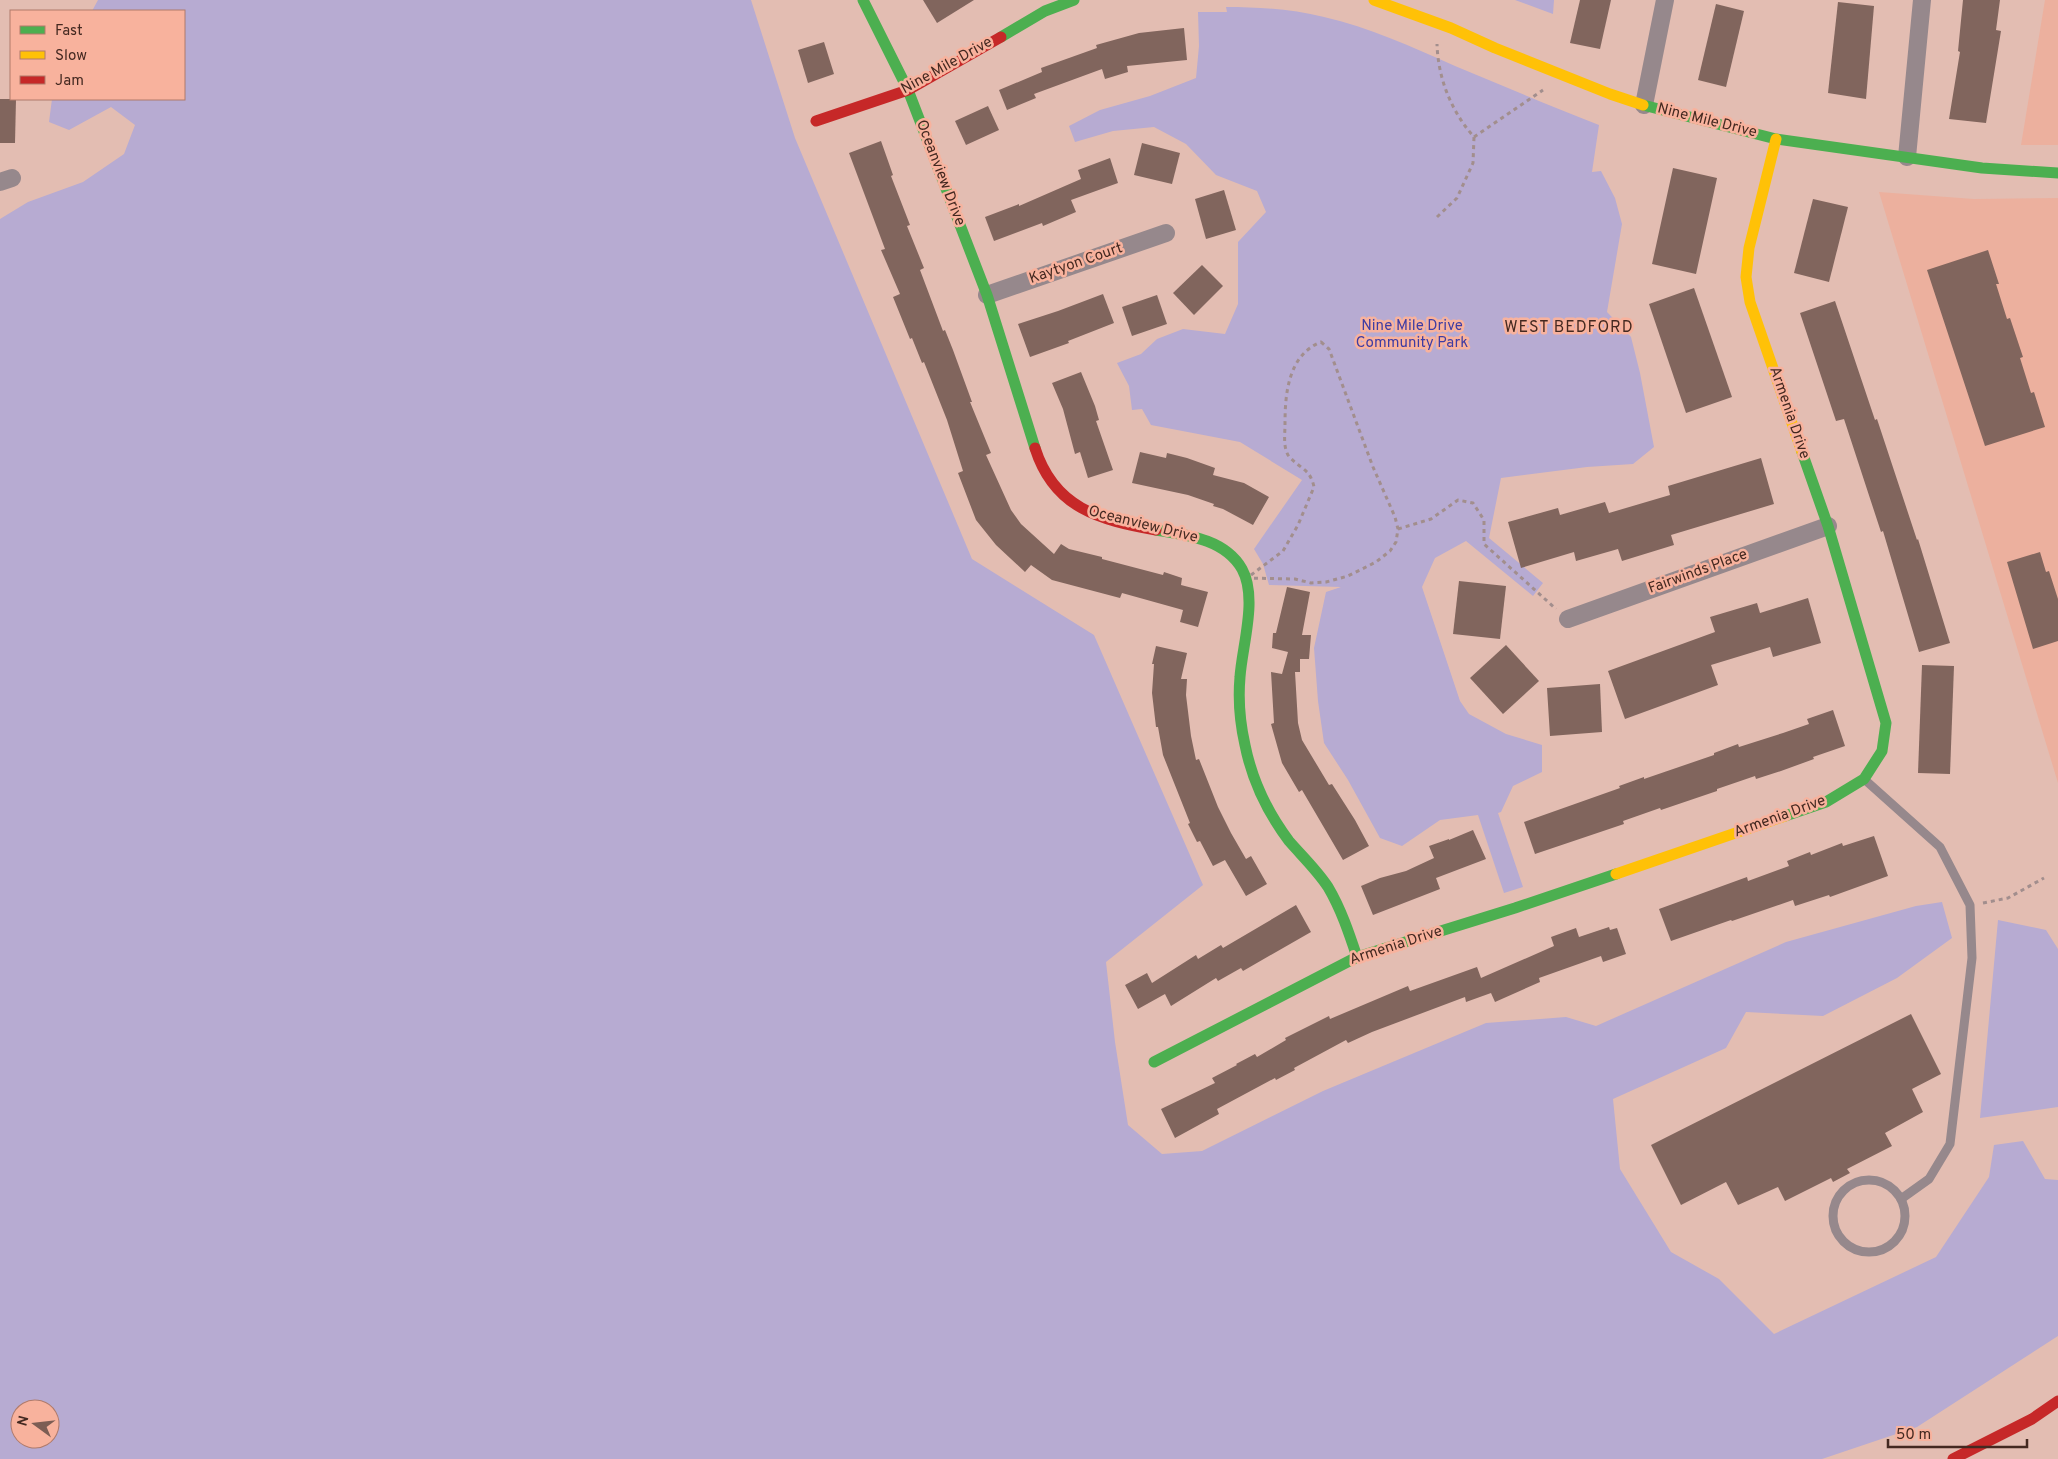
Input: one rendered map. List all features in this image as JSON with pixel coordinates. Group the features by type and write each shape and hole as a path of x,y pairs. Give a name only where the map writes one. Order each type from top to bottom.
{"main road":[{"name":"Oceanview Drive","path":"863,0 908,90 987,295 1040,465 1054,488 1074,506 1094,516 1188,536 1218,546 1237,561 1247,578 1250,601 1238,697 1241,730 1248,763 1260,792 1277,824 1317,872 1331,893 1342,915 1357,957"},
{"name":"Nine Mile Drive","path":"816,122 908,90 1045,11 1074,0"},
{"name":"Nine Mile Drive","path":"1374,0 1437,23 1564,76 1644,105 1776,138 1982,168 2058,173"},
{"name":"Armenia Drive","path":"1154,1062 1357,957 1515,908 1826,802 1864,779 1882,751 1886,722 1828,526 1750,302 1746,277 1749,248 1776,138"},
{"path":"1953,1459 2032,1419 2058,1401"}],"street":[{"path":"1644,105 1665,0"},
{"path":"1907,157 1922,0"},
{"name":"Kaytyon Court","path":"987,295 1166,233"},
{"name":"Fairwinds Place","path":"1568,619 1828,526"}],"lane":[{"path":"1864,779 1940,847 1970,905 1972,958 1950,1144 1929,1179 1901,1199"},
{"path":"1864,1180 1880,1182 1894,1190 1901,1199 1904,1210 1904,1222 1901,1232 1894,1242 1885,1248 1874,1252 1852,1248 1843,1241 1837,1232 1834,1210 1837,1199 1844,1190 1853,1184 1864,1180"}],"path":[{"path":"1437,23 1438,52 1446,91 1461,122 1474,137 1473,163 1456,198 1437,217"},
{"path":"1474,137 1564,76"},
{"path":"1320,342 1329,349 1373,467 1395,517 1398,529 1396,542 1390,551 1376,562 1348,576 1326,582 1312,583 1295,579 1247,578 1283,551 1298,525 1314,487 1309,474 1288,455 1285,445 1285,410 1288,384 1298,362 1308,347 1320,342"},
{"path":"1398,529 1431,519 1458,500 1473,503 1484,520 1484,544 1568,619"},
{"path":"1970,905 2008,898 2044,878"}],"shaded area":[{"path":"2045,0 2058,0 2058,145 2021,145"},
{"path":"1879,192 1974,199 2058,198 2058,783"}],"green space":[{"path":"98,0 751,0 795,138 972,559 1094,635 1203,885 1106,962 1115,1042 1128,1125 1162,1154 1202,1151 1323,1091 1486,1023 1566,1017 1596,1026 1786,942 1916,906 1942,902 1952,938 1897,978 1823,1016 1746,1012 1726,1048 1613,1099 1620,1169 1671,1252 1719,1279 1774,1334 1936,1257 1989,1177 1994,1145 2023,1141 2045,1179 2058,1180 2058,1336 1917,1427 1822,1459 0,1459 0,219 28,202 83,182 124,154 135,125 111,107 69,130 49,122 52,100 185,100 185,10 93,10"},
{"path":"1515,0 1554,0 1553,14"},
{"name":"Nine Mile Drive Community Park","path":"1226,7 1287,10 1357,26 1599,125 1592,172 1601,171 1615,198 1622,224 1607,312 1631,337 1654,447 1633,464 1587,467 1501,478 1489,538 1543,583 1533,596 1466,541 1435,558 1422,587 1460,701 1469,714 1506,734 1542,745 1542,772 1513,786 1501,812 1498,813 1523,887 1504,893 1478,815 1440,820 1402,846 1380,838 1348,780 1324,743 1318,701 1314,648 1326,592 1341,587 1269,585 1263,564 1254,549 1302,480 1240,442 1151,425 1142,409 1132,410 1129,386 1117,363 1141,354 1157,339 1183,329 1225,334 1238,304 1238,242 1266,212 1257,191 1216,175 1186,144 1154,127 1113,131 1075,142 1069,126 1100,110 1150,96 1196,78 1199,46 1198,12 1227,12"},
{"path":"1998,920 2046,930 2058,949 2058,1107 1980,1118"}],"building":[{"path":"923,0 974,0 937,23"},
{"path":"1580,0 1611,0 1600,49 1570,43"},
{"path":"1963,0 2000,0 1996,30 2001,31 1986,123 1949,119 1960,52 1958,51"},
{"path":"1838,2 1874,6 1866,99 1828,93"},
{"path":"1716,4 1744,11 1726,87 1698,80"},
{"path":"1184,28 1187,60 1127,66 1128,72 1105,79 1102,69 1034,94 1036,98 1007,110 999,90 1042,72 1041,68 1097,48 1096,45 1139,33"},
{"path":"824,42 834,74 808,83 798,50"},
{"path":"0,99 16,100 15,143 0,143"},
{"path":"988,106 999,130 966,145 955,121"},
{"path":"881,141 893,175 891,176 910,225 907,226 924,268 920,270 943,331 945,330 953,350 972,402 970,402 991,453 986,455 1011,510 1021,524 1054,554 1061,544 1069,549 1102,557 1102,559 1163,575 1164,572 1182,578 1181,585 1208,592 1198,627 1180,622 1183,610 1122,593 1120,598 1052,580 1031,565 1025,572 996,545 976,520 958,473 963,471 947,420 924,362 922,363 912,338 910,339 893,297 900,294 881,250 885,249 849,153"},
{"path":"1142,143 1180,153 1172,184 1134,175"},
{"path":"1110,158 1118,183 1071,200 1076,212 1043,226 1042,223 994,241 985,217 1019,204 1019,206 1081,179 1078,170"},
{"path":"1673,168 1717,178 1696,274 1652,264"},
{"path":"1224,190 1236,230 1206,239 1195,199"},
{"path":"1813,199 1848,207 1829,282 1794,273"},
{"path":"1988,250 1999,284 1996,284 2007,319 2010,318 2023,357 2020,358 2031,393 2034,392 2045,427 1985,446 1927,270"},
{"path":"1202,265 1223,286 1194,315 1173,293"},
{"path":"1694,288 1732,397 1686,413 1649,304"},
{"path":"1103,294 1114,323 1068,341 1069,343 1030,357 1018,324"},
{"path":"1157,295 1167,324 1132,336 1122,307"},
{"path":"1835,301 1918,539 1950,643 1919,652 1883,531 1881,532 1844,419 1836,421 1800,313"},
{"path":"1081,372 1095,406 1099,420 1096,421 1113,470 1088,478 1080,452 1075,454 1063,409 1052,383"},
{"path":"1140,452 1166,458 1167,453 1187,458 1215,468 1213,475 1244,483 1269,497 1253,525 1223,509 1213,506 1214,504 1188,495 1132,483"},
{"path":"1761,458 1774,504 1671,535 1674,545 1622,561 1618,549 1576,561 1574,552 1521,568 1508,522 1558,508 1560,515 1605,502 1609,513 1670,495 1668,486"},
{"path":"2040,552 2046,572 2049,571 2058,599 2058,641 2033,649 2007,562"},
{"path":"1459,581 1506,586 1500,639 1453,634"},
{"path":"1287,587 1310,592 1302,635 1311,635 1309,659 1300,659 1300,672 1295,672 1298,723 1302,740 1329,785 1332,784 1355,820 1369,846 1343,860 1302,790 1299,792 1282,763 1271,724 1274,723 1271,672 1282,674 1288,652 1272,648 1273,633 1276,633"},
{"path":"1808,598 1821,643 1773,657 1770,647 1711,665 1718,685 1625,719 1608,671 1715,632 1710,617 1757,603 1760,613"},
{"path":"1506,645 1539,681 1503,714 1470,678"},
{"path":"1156,646 1187,653 1181,679 1187,679 1186,695 1196,760 1199,759 1218,807 1231,833 1246,859 1251,856 1267,884 1246,896 1225,860 1213,866 1200,841 1197,842 1188,824 1190,823 1163,755 1158,727 1156,727 1152,693 1154,664 1152,664"},
{"path":"1922,665 1954,666 1950,774 1918,773"},
{"path":"1600,684 1602,732 1550,736 1547,688"},
{"path":"1833,710 1845,746 1781,771 1756,779 1755,776 1661,810 1660,808 1623,821 1624,824 1535,854 1524,822 1620,788 1619,786 1644,777 1644,779 1714,755 1714,753 1738,744 1739,747 1809,724 1807,719"},
{"path":"1473,830 1486,859 1436,878 1440,889 1373,915 1361,886 1380,878 1406,871 1434,858 1429,846"},
{"path":"1874,836 1888,876 1830,897 1829,895 1795,906 1793,900 1671,941 1659,909 1747,877 1748,881 1789,866 1787,861 1810,852 1811,855 1842,843 1843,846"},
{"path":"1296,905 1311,932 1243,971 1241,968 1218,981 1216,978 1171,1006 1165,994 1138,1009 1125,985 1147,973 1152,983 1196,955 1198,959 1221,945 1223,948"},
{"path":"1609,927 1610,930 1617,928 1626,954 1603,962 1601,956 1539,978 1540,982 1495,1002 1491,993 1466,1002 1465,997 1348,1043 1346,1040 1294,1068 1295,1070 1276,1080 1275,1078 1217,1109 1219,1114 1175,1138 1161,1109 1215,1083 1212,1078 1255,1054 1257,1057 1286,1040 1285,1038 1329,1016 1330,1019 1408,986 1410,991 1477,967 1481,978 1554,946 1551,937 1576,928 1579,937"},
{"path":"1911,1014 1941,1074 1912,1089 1923,1112 1885,1133 1892,1146 1847,1169 1850,1173 1833,1182 1831,1178 1785,1201 1778,1187 1738,1205 1726,1182 1681,1205 1651,1145"}],"traffic: fast":[{"path":"863,0 908,90 987,295 1035,448"},
{"path":"1001,37 1045,11 1074,0"},
{"path":"1643,105 1776,139 1982,168 2058,173"},
{"path":"1785,816 1826,802 1864,779 1882,751 1886,723 1828,526 1802,452"},
{"path":"1156,530 1204,540 1226,551 1242,569 1247,581 1249,608 1241,665 1239,703 1248,758 1256,783 1274,819 1289,841 1324,881 1333,895 1357,957"},
{"path":"1154,1062 1357,957 1515,908 1616,874"}],"traffic: slow":[{"path":"1374,0 1451,28 1495,48 1610,94 1643,105"},
{"path":"1776,139 1749,248 1746,277 1750,302 1802,452"},
{"path":"1616,874 1785,816"}],"traffic: jam":[{"path":"816,121 908,90 1001,37"},
{"path":"1035,448 1043,468 1054,485 1081,508 1116,521 1156,530"},
{"path":"1953,1459 2032,1419 2058,1401"}],"district":[{"name":"WEST BEDFORD","path":"1569,328"}]}
